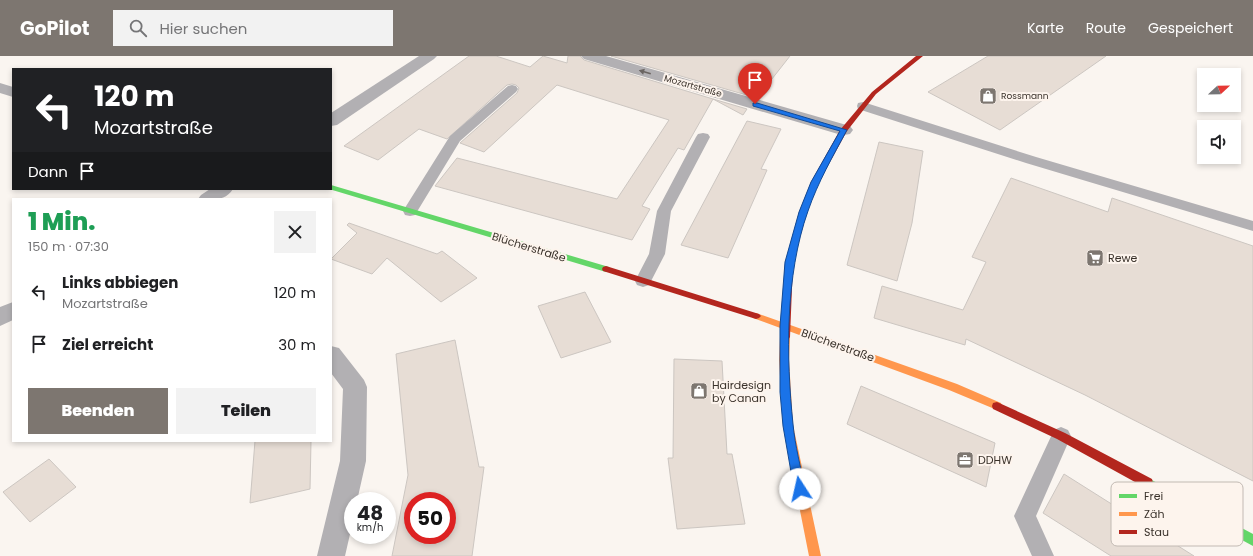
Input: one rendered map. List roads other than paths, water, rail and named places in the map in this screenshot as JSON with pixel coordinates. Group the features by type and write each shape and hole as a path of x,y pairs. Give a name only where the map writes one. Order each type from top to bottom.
{"street":[{"path":"332,120 430,56"},
{"name":"Mozartstraße","path":"589,56 844,130"},
{"path":"815,556 788,426 784,360 790,262 793,245 803,212 815,182 844,130 874,93 920,56"},
{"path":"0,88 12,92"},
{"name":"Blücherstraße","path":"332,187 702,298 785,326 954,387 1014,413 1061,436 1146,482"},
{"path":"210,198 222,190"},
{"path":"0,316 12,310"},
{"path":"331,556 353,460 356,387 332,356"},
{"name":"Blücherstraße","path":"1243,535 1253,540"}],"lane":[{"path":"410,211 455,140 512,89"},
{"path":"863,106 1031,160 1253,226"},
{"path":"643,281 657,254 664,211 703,136"},
{"path":"1043,556 1025,516 1061,436"}],"place":[{"name":"Rossmann","path":"988,96"},
{"name":"Rewe","path":"1095,258"},
{"name":"Hairdesign by Canan","path":"699,391"},
{"name":"DDHW","path":"965,460"}]}
